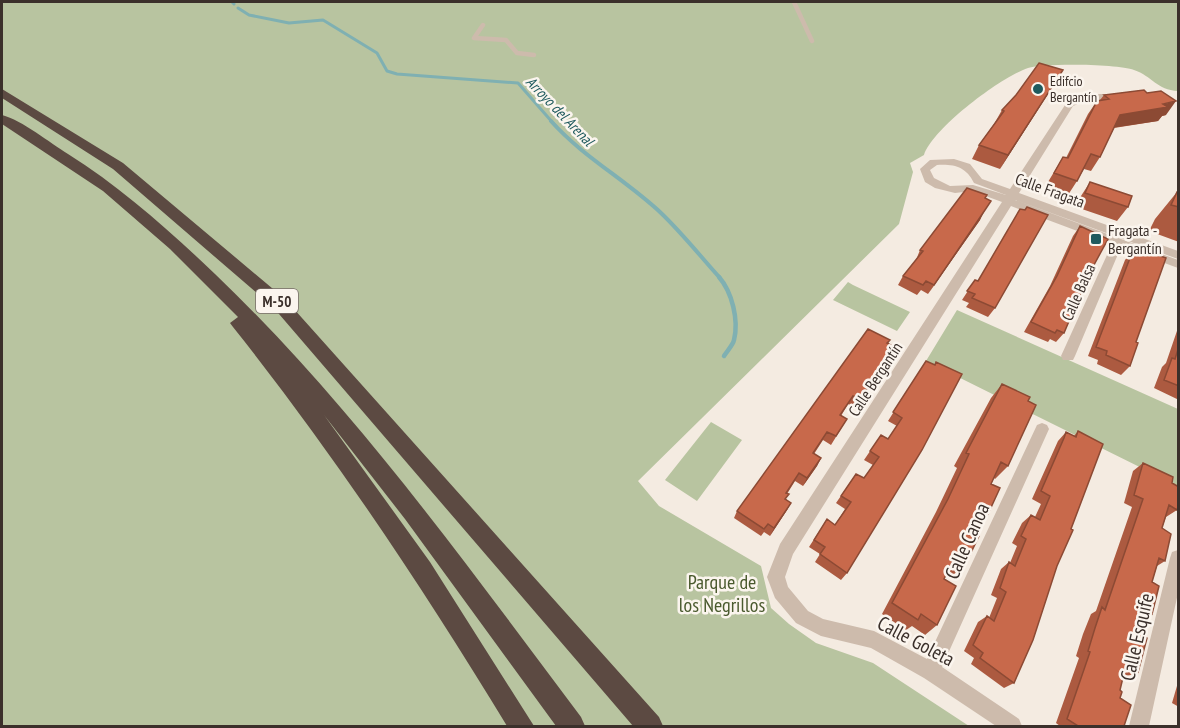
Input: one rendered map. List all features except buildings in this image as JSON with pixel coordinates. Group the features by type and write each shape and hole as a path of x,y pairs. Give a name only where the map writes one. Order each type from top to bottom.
{"highway":[{"name":"M-50","path":"2,93 118,166 195,229 279,303 651,726"},
{"name":"M-50","path":"2,119 107,186 170,240 270,340 359,443 572,726"},
{"path":"212,282 223,305 291,386 345,457 450,610 521,726"}],"street":[{"name":"Calle Bergantín","path":"776,577 786,550 1070,104 1087,97 1132,98"},
{"name":"Calle Fragata","path":"975,185 1179,255"},
{"name":"Calle Fragata","path":"1011,198 1118,242 1179,264"},
{"name":"Calle Balsa","path":"1068,356 1118,242"},
{"name":"Calle Canoa","path":"931,671 1042,429"},
{"name":"Calle Esquife","path":"1139,726 1179,558"},
{"name":"Calle Goleta","path":"776,577 781,592 802,617 821,627 874,640 931,671 1012,726"}],"lane":[{"path":"794,2 812,41"},
{"path":"483,25 474,38 506,40 517,53 534,55"}],"green space":[{"name":"Parque de los Negrillos","path":"2,2 1178,2 1178,91 1165,88 1140,73 1126,68 1064,65 1028,68 986,92 940,131 924,155 910,163 913,172 899,224 638,481 659,506 761,566 771,608 789,624 816,643 873,663 969,726 2,726"},
{"path":"848,282 910,312 897,331 833,300"},
{"path":"957,310 1178,409 1178,486 926,361"},
{"path":"711,422 742,440 697,501 665,480"}],"waterway":[{"name":"Arroyo del Arenal","path":"238,8 249,15 289,23 323,20 377,53 387,71 397,74 518,83 553,123"},
{"name":"Arroyo del Arenal","path":"551,121 577,146 661,213 720,278"},
{"name":"Arroyo del Arenal","path":"719,277 731,298 736,324 733,342 724,356"}],"place":[{"name":"Edifcio Bergantín","path":"1038,89"},
{"name":"Fragata - Bergantín","path":"1096,239"}]}
